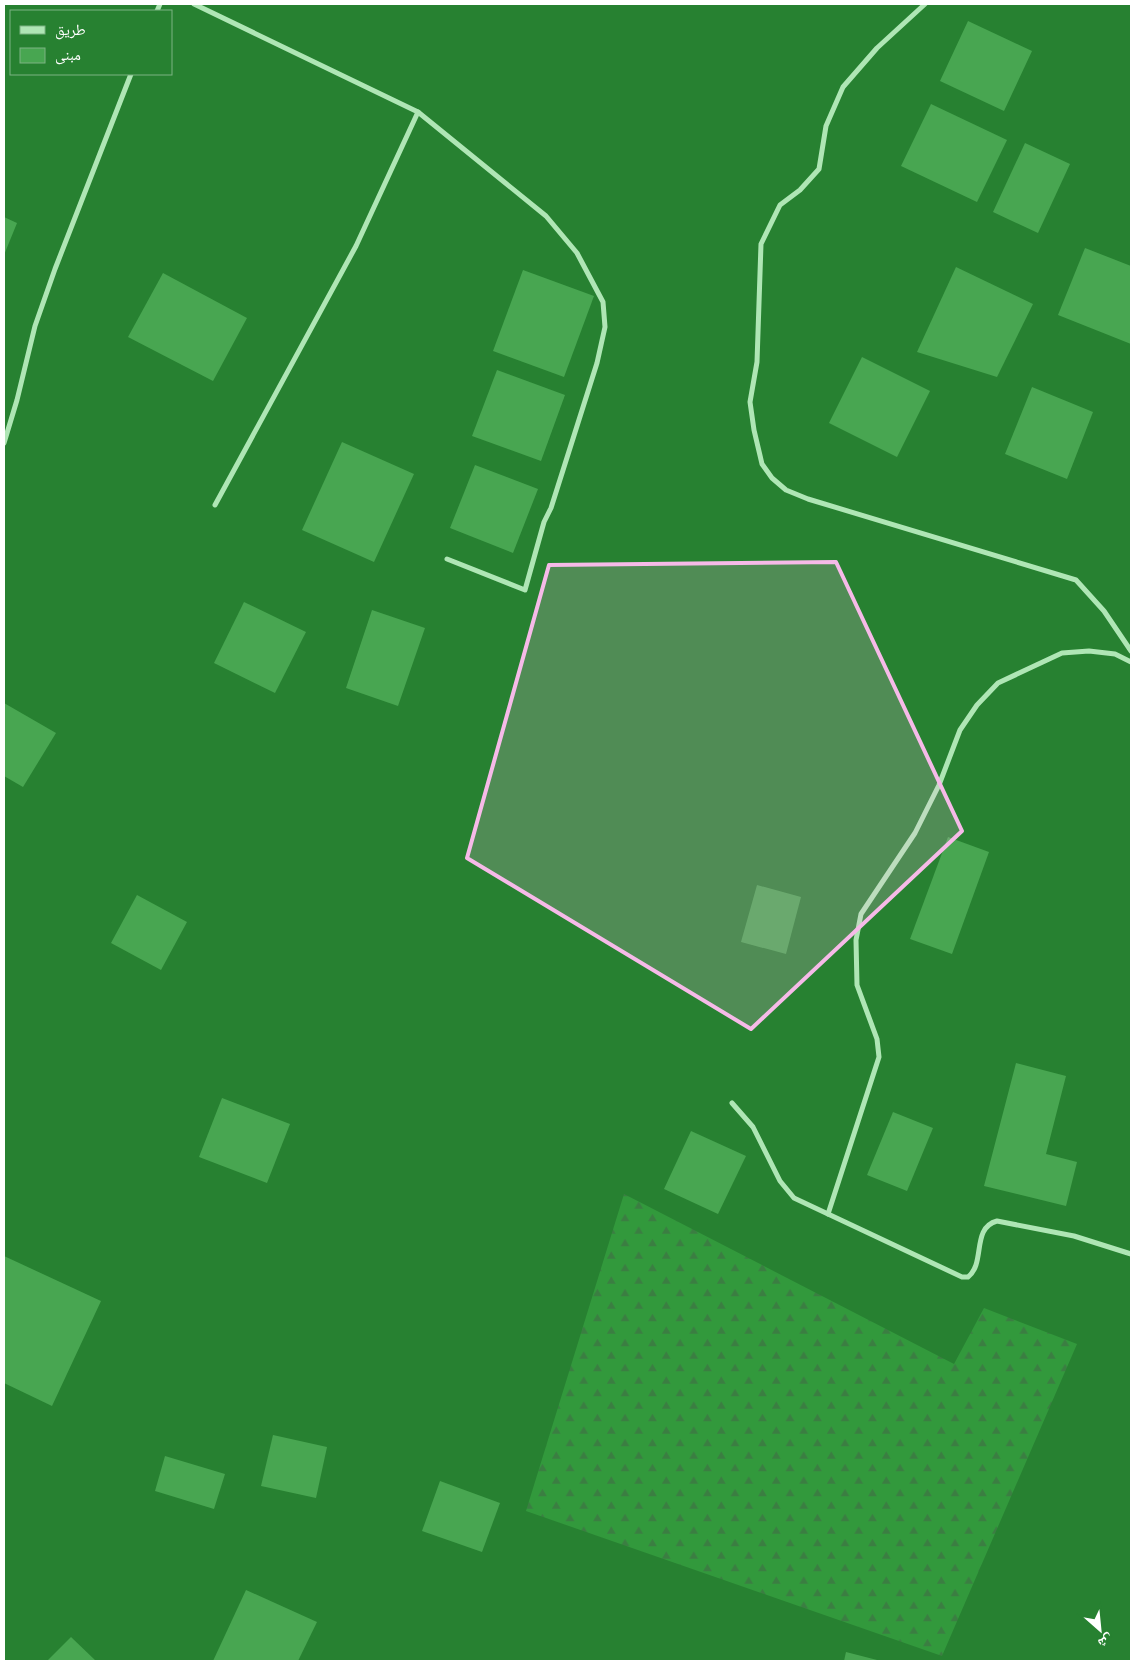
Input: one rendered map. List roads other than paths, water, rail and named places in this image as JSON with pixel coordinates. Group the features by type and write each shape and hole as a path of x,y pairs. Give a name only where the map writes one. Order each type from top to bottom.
{"street":[{"path":"194,4 418,112 546,216 577,253 592,277 603,302 605,327 598,363 551,508 544,522 525,590 447,559"},
{"path":"925,4 877,48 843,87 826,126 818,169 800,190 780,205 762,244 757,362 750,402 760,458 772,478 786,490 808,499 1076,580 1104,611 1131,651"},
{"path":"4,443 42,307 132,75"},
{"path":"215,505 356,246 418,112"},
{"path":"828,1214 879,1057 877,1039 857,985 856,940 861,914 915,833 939,785 960,730 977,705 998,683 1062,653 1089,651 1114,654 1131,662"},
{"path":"732,1103 754,1127 786,1191 794,1198 962,1277 968,1277 973,1271 983,1229 990,1223 997,1221 1074,1236 1131,1254"}]}
